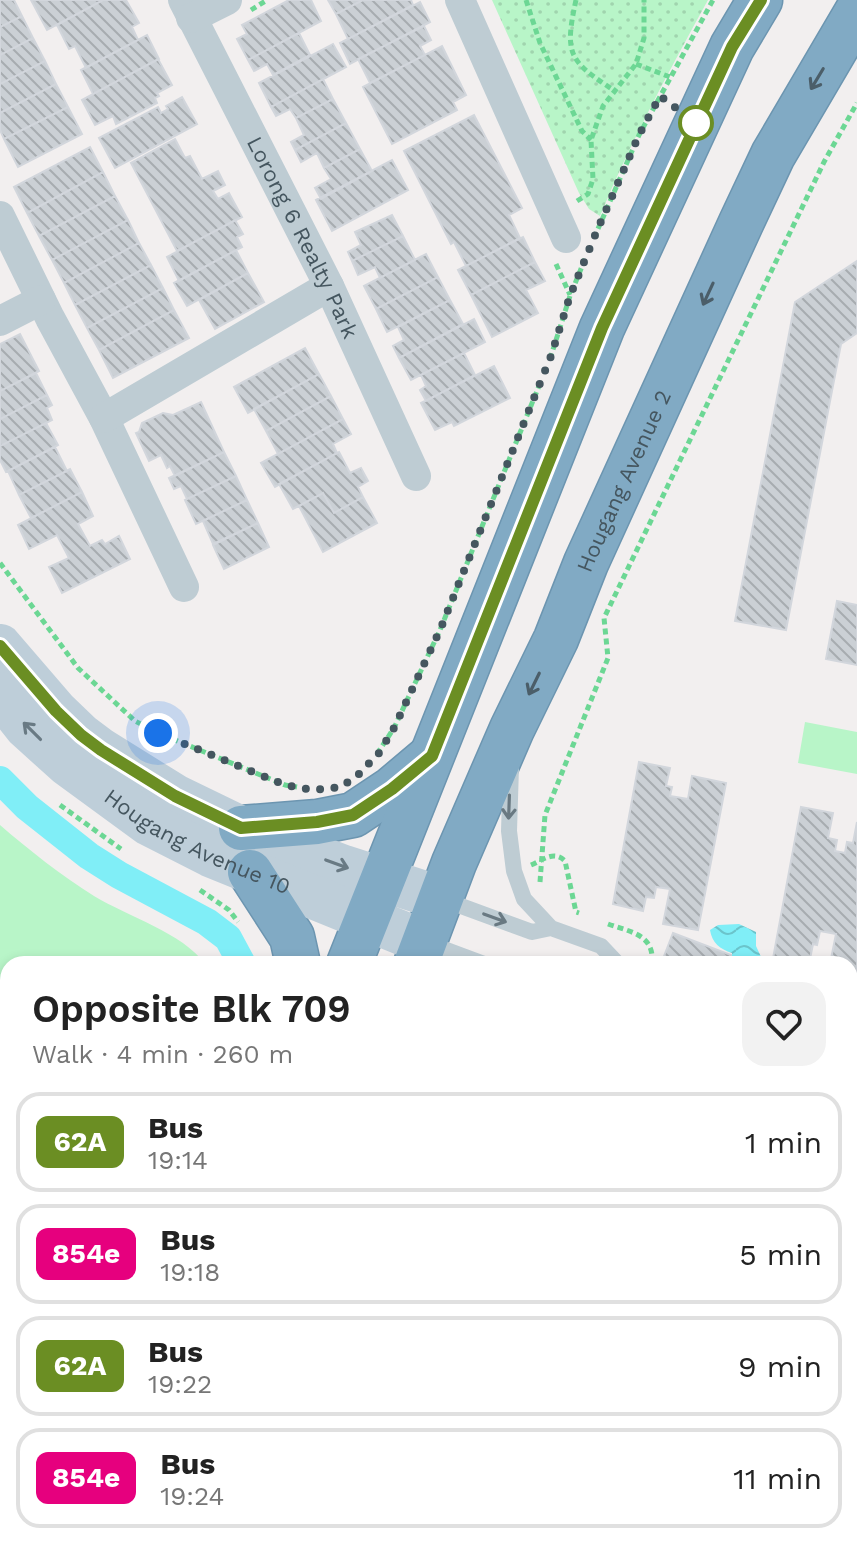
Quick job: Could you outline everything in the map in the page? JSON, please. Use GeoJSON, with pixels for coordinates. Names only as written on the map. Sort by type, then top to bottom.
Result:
{"type":"FeatureCollection","features":[{"type":"Feature","properties":{"kind":"highway"},"geometry":{"type":"LineString","coordinates":[[352,956],[602,328],[732,47],[760,0]]}},
{"type":"Feature","properties":{"kind":"highway","name":"Hougang Avenue 2"},"geometry":{"type":"LineString","coordinates":[[420,953],[454,863],[512,729],[556,639],[586,563],[773,155],[857,12]]}},
{"type":"Feature","properties":{"kind":"highway"},"geometry":{"type":"LineString","coordinates":[[241,828],[317,822],[353,815],[392,789],[432,756]]}},
{"type":"Feature","properties":{"kind":"highway"},"geometry":{"type":"LineString","coordinates":[[250,872],[292,937],[296,956]]}},
{"type":"Feature","properties":{"kind":"main road","name":"Hougang Avenue 10"},"geometry":{"type":"LineString","coordinates":[[0,646],[81,735],[175,796],[241,828],[440,898]]}},
{"type":"Feature","properties":{"kind":"main road","name":"Hougang Avenue 10"},"geometry":{"type":"LineString","coordinates":[[0,694],[26,727],[67,764],[149,824],[210,855],[366,919],[420,953]]}},
{"type":"Feature","properties":{"kind":"street"},"geometry":{"type":"LineString","coordinates":[[187,9],[227,0]]}},
{"type":"Feature","properties":{"kind":"street"},"geometry":{"type":"LineString","coordinates":[[460,0],[581,247]]}},
{"type":"Feature","properties":{"kind":"street","name":"Lorong 6 Realty Park"},"geometry":{"type":"LineString","coordinates":[[187,9],[329,286],[416,476]]}},
{"type":"Feature","properties":{"kind":"street"},"geometry":{"type":"LineString","coordinates":[[0,216],[104,418],[184,587]]}},
{"type":"Feature","properties":{"kind":"street"},"geometry":{"type":"LineString","coordinates":[[104,418],[329,286]]}},
{"type":"Feature","properties":{"kind":"street"},"geometry":{"type":"LineString","coordinates":[[0,321],[41,300]]}},
{"type":"Feature","properties":{"kind":"lane"},"geometry":{"type":"LineString","coordinates":[[512,729],[509,831],[514,871],[524,899],[551,928],[601,946],[610,956]]}},
{"type":"Feature","properties":{"kind":"lane"},"geometry":{"type":"LineString","coordinates":[[440,898],[532,932],[551,928]]}},
{"type":"Feature","properties":{"kind":"path"},"geometry":{"type":"LineString","coordinates":[[526,0],[540,43],[582,131],[591,140]]}},
{"type":"Feature","properties":{"kind":"path"},"geometry":{"type":"LineString","coordinates":[[576,0],[570,49],[585,72],[615,91]]}},
{"type":"Feature","properties":{"kind":"path"},"geometry":{"type":"LineString","coordinates":[[576,202],[588,194],[593,179],[591,140],[603,106],[636,64],[644,38],[644,0]]}},
{"type":"Feature","properties":{"kind":"path"},"geometry":{"type":"LineString","coordinates":[[545,370],[570,296],[581,247],[711,1]]}},
{"type":"Feature","properties":{"kind":"path"},"geometry":{"type":"LineString","coordinates":[[636,64],[670,77]]}},
{"type":"Feature","properties":{"kind":"path"},"geometry":{"type":"LineString","coordinates":[[539,889],[545,815],[608,658],[604,618],[824,162],[857,103]]}},
{"type":"Feature","properties":{"kind":"path"},"geometry":{"type":"LineString","coordinates":[[368,764],[379,753],[394,728],[440,630],[539,385]]}},
{"type":"Feature","properties":{"kind":"path"},"geometry":{"type":"LineString","coordinates":[[0,563],[78,668],[135,721],[285,785],[299,787]]}},
{"type":"Feature","properties":{"kind":"path"},"geometry":{"type":"LineString","coordinates":[[543,860],[555,855],[565,861],[576,912],[586,916]]}},
{"type":"Feature","properties":{"kind":"path"},"geometry":{"type":"LineString","coordinates":[[596,920],[648,941],[652,956]]}},
{"type":"Feature","properties":{"kind":"green space"},"geometry":{"type":"Polygon","coordinates":[[[492,0],[708,0],[638,133],[600,216],[589,209],[579,193],[492,0]]]}},
{"type":"Feature","properties":{"kind":"green space"},"geometry":{"type":"Polygon","coordinates":[[[805,722],[857,732],[857,774],[798,763],[805,722]]]}},
{"type":"Feature","properties":{"kind":"green space"},"geometry":{"type":"Polygon","coordinates":[[[0,825],[82,888],[169,934],[198,956],[0,956],[0,825]]]}},
{"type":"Feature","properties":{"kind":"water"},"geometry":{"type":"Polygon","coordinates":[[[739,924],[756,932],[756,946],[761,956],[732,956],[713,939],[710,930],[718,925],[739,924]]]}},
{"type":"Feature","properties":{"kind":"building"},"geometry":{"type":"Polygon","coordinates":[[[0,0],[14,0],[22,16],[0,27],[0,0]]]}},
{"type":"Feature","properties":{"kind":"building"},"geometry":{"type":"Polygon","coordinates":[[[31,0],[103,0],[47,30],[31,0]]]}},
{"type":"Feature","properties":{"kind":"building"},"geometry":{"type":"Polygon","coordinates":[[[103,0],[126,0],[139,23],[132,27],[138,40],[86,68],[75,46],[69,49],[57,25],[103,0]]]}},
{"type":"Feature","properties":{"kind":"building"},"geometry":{"type":"Polygon","coordinates":[[[289,0],[311,0],[321,21],[248,60],[237,39],[247,34],[242,25],[289,0]]]}},
{"type":"Feature","properties":{"kind":"building"},"geometry":{"type":"Polygon","coordinates":[[[328,0],[363,0],[336,14],[328,0]]]}},
{"type":"Feature","properties":{"kind":"building"},"geometry":{"type":"Polygon","coordinates":[[[363,0],[411,0],[413,5],[348,39],[336,14],[363,0]]]}},
{"type":"Feature","properties":{"kind":"building"},"geometry":{"type":"Polygon","coordinates":[[[420,2],[430,22],[350,64],[340,43],[420,2]]]}},
{"type":"Feature","properties":{"kind":"building"},"geometry":{"type":"Polygon","coordinates":[[[22,16],[33,38],[0,55],[0,27],[22,16]]]}},
{"type":"Feature","properties":{"kind":"building"},"geometry":{"type":"Polygon","coordinates":[[[424,26],[431,40],[420,46],[425,55],[370,83],[358,59],[424,26]]]}},
{"type":"Feature","properties":{"kind":"building"},"geometry":{"type":"Polygon","coordinates":[[[299,33],[310,55],[273,75],[267,64],[254,71],[248,60],[299,33]]]}},
{"type":"Feature","properties":{"kind":"building"},"geometry":{"type":"Polygon","coordinates":[[[147,35],[159,59],[93,94],[81,70],[147,35]]]}},
{"type":"Feature","properties":{"kind":"building"},"geometry":{"type":"Polygon","coordinates":[[[33,38],[45,61],[0,84],[0,55],[33,38]]]}},
{"type":"Feature","properties":{"kind":"building"},"geometry":{"type":"Polygon","coordinates":[[[333,44],[346,67],[271,107],[259,83],[333,44]]]}},
{"type":"Feature","properties":{"kind":"building"},"geometry":{"type":"Polygon","coordinates":[[[442,46],[466,95],[453,102],[457,110],[392,144],[363,87],[442,46]]]}},
{"type":"Feature","properties":{"kind":"building"},"geometry":{"type":"Polygon","coordinates":[[[158,59],[172,85],[157,93],[157,103],[116,124],[113,116],[95,125],[82,100],[158,59]]]}},
{"type":"Feature","properties":{"kind":"building"},"geometry":{"type":"Polygon","coordinates":[[[45,61],[56,84],[0,113],[0,84],[45,61]]]}},
{"type":"Feature","properties":{"kind":"building"},"geometry":{"type":"Polygon","coordinates":[[[323,79],[333,99],[296,118],[290,109],[276,116],[271,107],[323,79]]]}},
{"type":"Feature","properties":{"kind":"building"},"geometry":{"type":"Polygon","coordinates":[[[56,84],[68,107],[4,139],[0,130],[0,113],[56,84]]]}},
{"type":"Feature","properties":{"kind":"building"},"geometry":{"type":"Polygon","coordinates":[[[182,97],[197,124],[115,168],[99,138],[158,107],[161,113],[168,109],[166,106],[182,97]]]}},
{"type":"Feature","properties":{"kind":"building"},"geometry":{"type":"Polygon","coordinates":[[[333,99],[346,123],[295,150],[291,142],[304,135],[296,118],[333,99]]]}},
{"type":"Feature","properties":{"kind":"building"},"geometry":{"type":"Polygon","coordinates":[[[68,107],[82,134],[18,167],[4,139],[68,107]]]}},
{"type":"Feature","properties":{"kind":"building"},"geometry":{"type":"Polygon","coordinates":[[[474,115],[522,208],[509,215],[520,238],[466,266],[454,242],[451,244],[404,151],[474,115]]]}},
{"type":"Feature","properties":{"kind":"building"},"geometry":{"type":"Polygon","coordinates":[[[346,123],[360,149],[324,168],[317,153],[301,162],[295,150],[346,123]]]}},
{"type":"Feature","properties":{"kind":"building"},"geometry":{"type":"Polygon","coordinates":[[[175,139],[185,158],[190,156],[202,179],[218,171],[225,185],[213,191],[218,199],[229,193],[242,217],[177,251],[131,163],[175,139]]]}},
{"type":"Feature","properties":{"kind":"building"},"geometry":{"type":"Polygon","coordinates":[[[90,147],[103,172],[27,213],[14,187],[90,147]]]}},
{"type":"Feature","properties":{"kind":"building"},"geometry":{"type":"Polygon","coordinates":[[[360,149],[372,171],[321,199],[315,188],[331,179],[324,168],[360,149]]]}},
{"type":"Feature","properties":{"kind":"building"},"geometry":{"type":"Polygon","coordinates":[[[392,160],[408,190],[332,231],[316,200],[392,160]]]}},
{"type":"Feature","properties":{"kind":"building"},"geometry":{"type":"Polygon","coordinates":[[[103,172],[115,196],[39,236],[27,213],[103,172]]]}},
{"type":"Feature","properties":{"kind":"building"},"geometry":{"type":"Polygon","coordinates":[[[115,196],[128,220],[52,260],[39,236],[115,196]]]}},
{"type":"Feature","properties":{"kind":"building"},"geometry":{"type":"Polygon","coordinates":[[[392,215],[403,236],[352,261],[348,252],[361,245],[355,232],[392,215]]]}},
{"type":"Feature","properties":{"kind":"building"},"geometry":{"type":"Polygon","coordinates":[[[128,220],[139,243],[64,283],[52,260],[128,220]]]}},
{"type":"Feature","properties":{"kind":"building"},"geometry":{"type":"Polygon","coordinates":[[[235,220],[243,234],[237,237],[242,247],[179,281],[167,257],[235,220]]]}},
{"type":"Feature","properties":{"kind":"building"},"geometry":{"type":"Polygon","coordinates":[[[403,236],[415,260],[380,278],[375,267],[358,275],[352,261],[403,236]]]}},
{"type":"Feature","properties":{"kind":"building"},"geometry":{"type":"Polygon","coordinates":[[[523,237],[535,262],[471,295],[458,270],[523,237]]]}},
{"type":"Feature","properties":{"kind":"building"},"geometry":{"type":"Polygon","coordinates":[[[139,243],[151,265],[75,305],[64,283],[139,243]]]}},
{"type":"Feature","properties":{"kind":"building"},"geometry":{"type":"Polygon","coordinates":[[[236,250],[248,273],[187,306],[174,283],[236,250]]]}},
{"type":"Feature","properties":{"kind":"building"},"geometry":{"type":"Polygon","coordinates":[[[426,254],[438,277],[376,309],[364,286],[426,254]]]}},
{"type":"Feature","properties":{"kind":"building"},"geometry":{"type":"Polygon","coordinates":[[[857,261],[857,333],[841,344],[786,630],[735,621],[795,302],[857,261]]]}},
{"type":"Feature","properties":{"kind":"building"},"geometry":{"type":"Polygon","coordinates":[[[535,262],[545,281],[526,290],[538,313],[492,337],[471,295],[535,262]]]}},
{"type":"Feature","properties":{"kind":"building"},"geometry":{"type":"Polygon","coordinates":[[[151,265],[163,288],[87,328],[75,305],[151,265]]]}},
{"type":"Feature","properties":{"kind":"building"},"geometry":{"type":"Polygon","coordinates":[[[248,273],[264,302],[215,329],[199,300],[248,273]]]}},
{"type":"Feature","properties":{"kind":"building"},"geometry":{"type":"Polygon","coordinates":[[[438,277],[450,300],[387,332],[376,309],[438,277]]]}},
{"type":"Feature","properties":{"kind":"building"},"geometry":{"type":"Polygon","coordinates":[[[163,288],[174,310],[99,350],[87,328],[163,288]]]}},
{"type":"Feature","properties":{"kind":"building"},"geometry":{"type":"Polygon","coordinates":[[[450,300],[463,324],[399,358],[393,346],[404,340],[398,327],[450,300]]]}},
{"type":"Feature","properties":{"kind":"building"},"geometry":{"type":"Polygon","coordinates":[[[174,310],[189,338],[113,378],[99,350],[174,310]]]}},
{"type":"Feature","properties":{"kind":"building"},"geometry":{"type":"Polygon","coordinates":[[[474,319],[485,342],[411,380],[399,358],[474,319]]]}},
{"type":"Feature","properties":{"kind":"building"},"geometry":{"type":"Polygon","coordinates":[[[20,334],[39,371],[0,391],[0,344],[20,334]]]}},
{"type":"Feature","properties":{"kind":"building"},"geometry":{"type":"Polygon","coordinates":[[[305,348],[319,374],[248,413],[234,387],[305,348]]]}},
{"type":"Feature","properties":{"kind":"building"},"geometry":{"type":"Polygon","coordinates":[[[464,353],[475,375],[426,401],[420,390],[426,386],[421,375],[464,353]]]}},
{"type":"Feature","properties":{"kind":"building"},"geometry":{"type":"Polygon","coordinates":[[[494,366],[510,398],[454,426],[452,422],[435,430],[421,403],[494,366]]]}},
{"type":"Feature","properties":{"kind":"building"},"geometry":{"type":"Polygon","coordinates":[[[36,373],[47,395],[0,419],[0,391],[36,373]]]}},
{"type":"Feature","properties":{"kind":"building"},"geometry":{"type":"Polygon","coordinates":[[[319,374],[331,396],[266,431],[254,409],[319,374]]]}},
{"type":"Feature","properties":{"kind":"building"},"geometry":{"type":"Polygon","coordinates":[[[47,395],[52,405],[47,408],[52,420],[0,446],[0,419],[47,395]]]}},
{"type":"Feature","properties":{"kind":"building"},"geometry":{"type":"Polygon","coordinates":[[[331,396],[343,419],[278,454],[266,431],[331,396]]]}},
{"type":"Feature","properties":{"kind":"building"},"geometry":{"type":"Polygon","coordinates":[[[201,402],[224,452],[175,476],[161,455],[149,461],[136,433],[142,423],[163,413],[173,415],[201,402]]]}},
{"type":"Feature","properties":{"kind":"building"},"geometry":{"type":"Polygon","coordinates":[[[343,419],[351,434],[333,444],[337,453],[275,487],[261,463],[343,419]]]}},
{"type":"Feature","properties":{"kind":"building"},"geometry":{"type":"Polygon","coordinates":[[[46,423],[58,445],[6,472],[0,460],[0,446],[46,423]]]}},
{"type":"Feature","properties":{"kind":"building"},"geometry":{"type":"Polygon","coordinates":[[[55,447],[67,471],[19,495],[8,471],[55,447]]]}},
{"type":"Feature","properties":{"kind":"building"},"geometry":{"type":"Polygon","coordinates":[[[224,452],[236,476],[187,499],[181,486],[174,489],[169,478],[224,452]]]}},
{"type":"Feature","properties":{"kind":"building"},"geometry":{"type":"Polygon","coordinates":[[[339,452],[350,473],[361,468],[368,481],[358,487],[363,497],[334,513],[323,493],[293,509],[279,484],[339,452]]]}},
{"type":"Feature","properties":{"kind":"building"},"geometry":{"type":"Polygon","coordinates":[[[70,469],[82,492],[31,518],[19,495],[70,469]]]}},
{"type":"Feature","properties":{"kind":"building"},"geometry":{"type":"Polygon","coordinates":[[[236,476],[247,500],[196,524],[185,500],[236,476]]]}},
{"type":"Feature","properties":{"kind":"building"},"geometry":{"type":"Polygon","coordinates":[[[82,492],[93,516],[78,524],[90,546],[102,540],[105,544],[119,536],[130,559],[62,593],[49,567],[69,558],[57,535],[29,549],[18,525],[82,492]]]}},
{"type":"Feature","properties":{"kind":"building"},"geometry":{"type":"Polygon","coordinates":[[[323,493],[334,513],[363,497],[377,523],[323,552],[299,506],[323,493]]]}},
{"type":"Feature","properties":{"kind":"building"},"geometry":{"type":"Polygon","coordinates":[[[247,500],[258,523],[213,544],[203,521],[247,500]]]}},
{"type":"Feature","properties":{"kind":"building"},"geometry":{"type":"Polygon","coordinates":[[[258,523],[269,547],[224,569],[213,545],[258,523]]]}},
{"type":"Feature","properties":{"kind":"building"},"geometry":{"type":"Polygon","coordinates":[[[837,601],[857,605],[857,665],[826,659],[837,601]]]}},
{"type":"Feature","properties":{"kind":"building"},"geometry":{"type":"Polygon","coordinates":[[[639,762],[670,768],[666,786],[672,787],[670,796],[688,799],[692,776],[726,783],[698,930],[663,924],[670,889],[656,887],[654,898],[646,897],[643,911],[613,904],[639,762]]]}},
{"type":"Feature","properties":{"kind":"building"},"geometry":{"type":"Polygon","coordinates":[[[801,807],[833,813],[828,838],[837,840],[835,851],[845,853],[847,842],[853,843],[857,822],[857,956],[832,956],[836,934],[820,931],[811,956],[773,956],[801,807]]]}},
{"type":"Feature","properties":{"kind":"building"},"geometry":{"type":"Polygon","coordinates":[[[673,933],[731,955],[731,956],[664,956],[673,933]]]}},
{"type":"Feature","properties":{"kind":"waterway"},"geometry":{"type":"LineString","coordinates":[[0,780],[27,807],[89,856],[207,922],[228,938],[238,956]]}},
{"type":"Feature","properties":{"kind":"bus line","name":"62A"},"geometry":{"type":"LineString","coordinates":[[0,646],[81,735],[175,796],[241,828],[317,822],[353,815],[392,789],[432,756],[602,328],[732,47],[761,0]]}},
{"type":"Feature","properties":{"kind":"route"},"geometry":{"type":"LineString","coordinates":[[158,733],[285,785],[313,790],[341,787],[379,753],[440,630],[551,356],[570,296],[639,135],[660,96],[696,123]]}}]}
